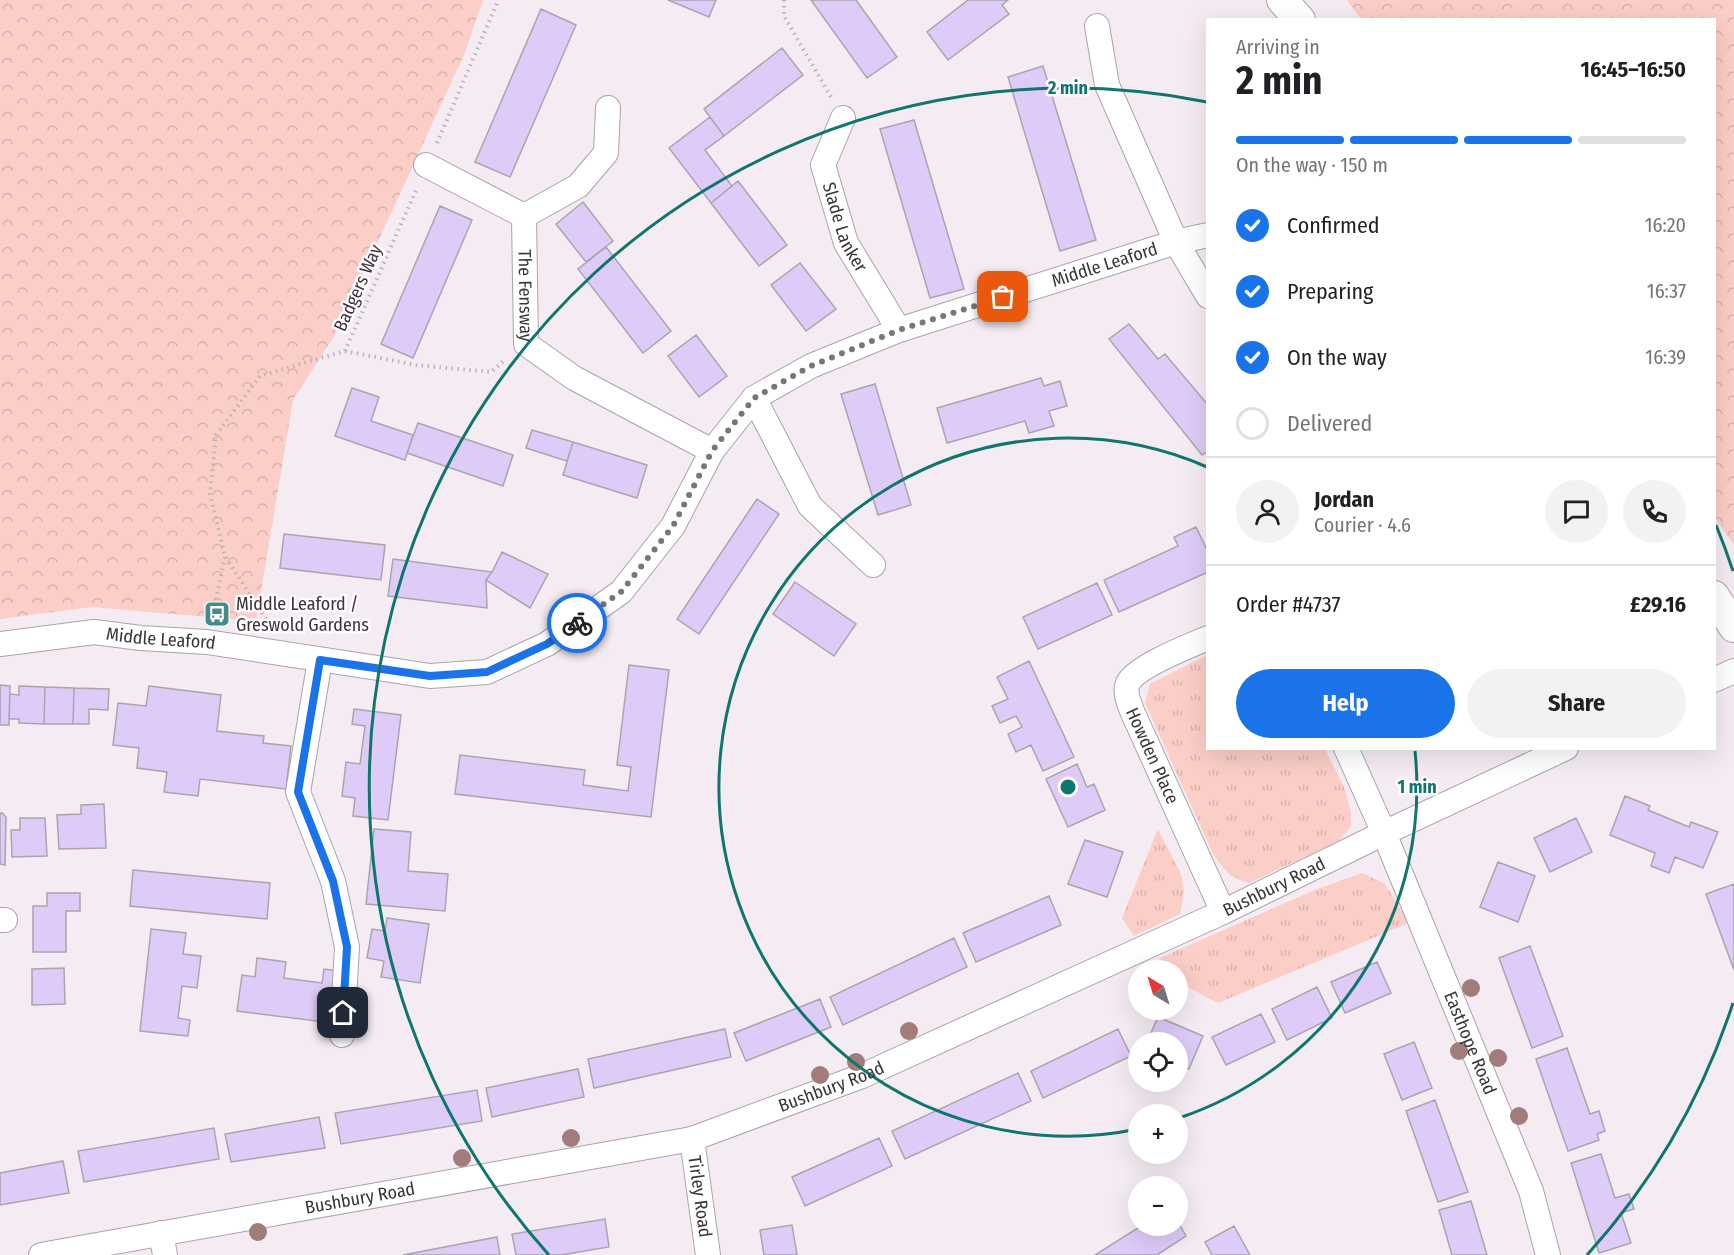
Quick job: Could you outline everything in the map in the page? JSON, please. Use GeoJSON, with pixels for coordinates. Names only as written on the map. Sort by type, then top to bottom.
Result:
{"type":"FeatureCollection","features":[{"type":"Feature","properties":{"kind":"street"},"geometry":{"type":"LineString","coordinates":[[1282,0],[1298,18]]}},
{"type":"Feature","properties":{"kind":"street"},"geometry":{"type":"LineString","coordinates":[[1097,26],[1107,86],[1176,242],[1206,293]]}},
{"type":"Feature","properties":{"kind":"street"},"geometry":{"type":"LineString","coordinates":[[426,165],[524,216],[578,186],[606,153],[608,108]]}},
{"type":"Feature","properties":{"kind":"street","name":"Slade Lanker"},"geometry":{"type":"LineString","coordinates":[[843,118],[823,165],[846,243],[899,330]]}},
{"type":"Feature","properties":{"kind":"street","name":"The Fensway"},"geometry":{"type":"LineString","coordinates":[[524,216],[526,344],[574,378],[712,451]]}},
{"type":"Feature","properties":{"kind":"street","name":"Middle Leaford"},"geometry":{"type":"LineString","coordinates":[[0,644],[94,632],[141,638],[207,642],[430,676],[487,672],[547,644],[621,592],[673,526],[712,451],[754,398],[811,366],[899,330],[1176,242],[1206,235]]}},
{"type":"Feature","properties":{"kind":"street"},"geometry":{"type":"LineString","coordinates":[[754,398],[810,506],[873,565]]}},
{"type":"Feature","properties":{"kind":"street"},"geometry":{"type":"LineString","coordinates":[[1716,599],[1734,627]]}},
{"type":"Feature","properties":{"kind":"street","name":"Howden Place"},"geometry":{"type":"LineString","coordinates":[[1206,639],[1142,669],[1128,683],[1127,693],[1132,711],[1223,912]]}},
{"type":"Feature","properties":{"kind":"street"},"geometry":{"type":"LineString","coordinates":[[320,660],[298,792],[333,881],[347,947],[342,1035]]}},
{"type":"Feature","properties":{"kind":"street"},"geometry":{"type":"LineString","coordinates":[[1716,679],[1734,671]]}},
{"type":"Feature","properties":{"kind":"street"},"geometry":{"type":"LineString","coordinates":[[1347,750],[1384,833]]}},
{"type":"Feature","properties":{"kind":"street","name":"Bushbury Road"},"geometry":{"type":"LineString","coordinates":[[41,1255],[163,1244],[692,1139],[862,1076],[1223,912],[1384,833],[1562,750]]}},
{"type":"Feature","properties":{"kind":"street","name":"Easthope Road"},"geometry":{"type":"LineString","coordinates":[[1384,833],[1531,1191],[1548,1255]]}},
{"type":"Feature","properties":{"kind":"street","name":"Tirley Road"},"geometry":{"type":"LineString","coordinates":[[692,1139],[708,1255]]}},
{"type":"Feature","properties":{"kind":"path","name":"Badgers Way"},"geometry":{"type":"LineString","coordinates":[[288,653],[225,556],[210,494],[216,435],[260,376],[345,351],[497,0]]}},
{"type":"Feature","properties":{"kind":"path"},"geometry":{"type":"LineString","coordinates":[[784,0],[784,16],[843,118]]}},
{"type":"Feature","properties":{"kind":"path"},"geometry":{"type":"LineString","coordinates":[[345,351],[416,365],[490,372],[526,344]]}},
{"type":"Feature","properties":{"kind":"path"},"geometry":{"type":"LineString","coordinates":[[207,642],[225,556]]}},
{"type":"Feature","properties":{"kind":"green space"},"geometry":{"type":"Polygon","coordinates":[[[0,0],[483,0],[464,55],[335,335],[293,400],[256,621],[92,607],[0,619],[0,0]]]}},
{"type":"Feature","properties":{"kind":"green space"},"geometry":{"type":"Polygon","coordinates":[[[1347,0],[1734,0],[1734,545],[1716,520],[1716,18],[1360,18],[1347,0]]]}},
{"type":"Feature","properties":{"kind":"green space"},"geometry":{"type":"Polygon","coordinates":[[[1206,656],[1206,750],[1326,750],[1344,787],[1351,812],[1351,826],[1339,841],[1249,883],[1232,876],[1213,854],[1145,703],[1150,684],[1206,656]]]}},
{"type":"Feature","properties":{"kind":"green space"},"geometry":{"type":"Polygon","coordinates":[[[1158,829],[1181,874],[1184,892],[1180,914],[1134,936],[1122,918],[1158,829]]]}},
{"type":"Feature","properties":{"kind":"green space"},"geometry":{"type":"Polygon","coordinates":[[[1362,873],[1385,884],[1409,923],[1218,1003],[1188,987],[1188,960],[1161,960],[1160,958],[1317,889],[1362,873]]]}},
{"type":"Feature","properties":{"kind":"building"},"geometry":{"type":"Polygon","coordinates":[[[668,0],[716,0],[709,17],[668,0]]]}},
{"type":"Feature","properties":{"kind":"building"},"geometry":{"type":"Polygon","coordinates":[[[811,0],[856,0],[897,57],[867,78],[811,0]]]}},
{"type":"Feature","properties":{"kind":"building"},"geometry":{"type":"Polygon","coordinates":[[[968,0],[1008,0],[1002,5],[1009,14],[948,60],[927,32],[968,0]]]}},
{"type":"Feature","properties":{"kind":"building"},"geometry":{"type":"Polygon","coordinates":[[[541,9],[576,25],[510,177],[475,162],[541,9]]]}},
{"type":"Feature","properties":{"kind":"building"},"geometry":{"type":"Polygon","coordinates":[[[782,48],[803,75],[724,136],[704,109],[782,48]]]}},
{"type":"Feature","properties":{"kind":"building"},"geometry":{"type":"Polygon","coordinates":[[[1043,66],[1096,240],[1060,251],[1008,77],[1043,66]]]}},
{"type":"Feature","properties":{"kind":"building"},"geometry":{"type":"Polygon","coordinates":[[[710,117],[724,136],[705,150],[732,186],[711,203],[669,148],[710,117]]]}},
{"type":"Feature","properties":{"kind":"building"},"geometry":{"type":"Polygon","coordinates":[[[914,120],[964,289],[930,298],[880,129],[914,120]]]}},
{"type":"Feature","properties":{"kind":"building"},"geometry":{"type":"Polygon","coordinates":[[[738,181],[787,245],[759,266],[711,203],[738,181]]]}},
{"type":"Feature","properties":{"kind":"building"},"geometry":{"type":"Polygon","coordinates":[[[583,202],[613,241],[586,262],[556,224],[583,202]]]}},
{"type":"Feature","properties":{"kind":"building"},"geometry":{"type":"Polygon","coordinates":[[[440,206],[472,220],[413,358],[381,344],[440,206]]]}},
{"type":"Feature","properties":{"kind":"building"},"geometry":{"type":"Polygon","coordinates":[[[606,247],[671,331],[643,353],[578,269],[606,247]]]}},
{"type":"Feature","properties":{"kind":"building"},"geometry":{"type":"Polygon","coordinates":[[[800,263],[836,309],[806,331],[771,285],[800,263]]]}},
{"type":"Feature","properties":{"kind":"building"},"geometry":{"type":"Polygon","coordinates":[[[1129,324],[1158,359],[1165,354],[1206,403],[1206,452],[1202,455],[1109,339],[1129,324]]]}},
{"type":"Feature","properties":{"kind":"building"},"geometry":{"type":"Polygon","coordinates":[[[696,335],[727,376],[699,397],[668,356],[696,335]]]}},
{"type":"Feature","properties":{"kind":"building"},"geometry":{"type":"Polygon","coordinates":[[[1041,378],[1044,386],[1060,381],[1067,406],[1049,411],[1054,426],[1029,433],[1025,421],[947,443],[937,408],[1041,378]]]}},
{"type":"Feature","properties":{"kind":"building"},"geometry":{"type":"Polygon","coordinates":[[[875,384],[911,505],[878,515],[841,394],[875,384]]]}},
{"type":"Feature","properties":{"kind":"building"},"geometry":{"type":"Polygon","coordinates":[[[352,388],[379,397],[371,421],[413,435],[405,460],[335,436],[352,388]]]}},
{"type":"Feature","properties":{"kind":"building"},"geometry":{"type":"Polygon","coordinates":[[[418,423],[513,455],[503,486],[407,453],[418,423]]]}},
{"type":"Feature","properties":{"kind":"building"},"geometry":{"type":"Polygon","coordinates":[[[532,430],[573,442],[567,461],[526,448],[532,430]]]}},
{"type":"Feature","properties":{"kind":"building"},"geometry":{"type":"Polygon","coordinates":[[[573,442],[647,465],[637,498],[563,475],[573,442]]]}},
{"type":"Feature","properties":{"kind":"building"},"geometry":{"type":"Polygon","coordinates":[[[757,499],[779,514],[699,634],[677,619],[757,499]]]}},
{"type":"Feature","properties":{"kind":"building"},"geometry":{"type":"Polygon","coordinates":[[[1196,527],[1206,548],[1206,573],[1119,612],[1104,580],[1178,546],[1174,537],[1196,527]]]}},
{"type":"Feature","properties":{"kind":"building"},"geometry":{"type":"Polygon","coordinates":[[[284,534],[385,545],[381,580],[280,568],[284,534]]]}},
{"type":"Feature","properties":{"kind":"building"},"geometry":{"type":"Polygon","coordinates":[[[502,552],[548,574],[530,608],[486,580],[502,552]]]}},
{"type":"Feature","properties":{"kind":"building"},"geometry":{"type":"Polygon","coordinates":[[[393,559],[492,572],[486,580],[487,608],[388,596],[393,559]]]}},
{"type":"Feature","properties":{"kind":"building"},"geometry":{"type":"Polygon","coordinates":[[[795,582],[856,624],[834,656],[773,614],[795,582]]]}},
{"type":"Feature","properties":{"kind":"building"},"geometry":{"type":"Polygon","coordinates":[[[1097,583],[1112,615],[1038,649],[1023,617],[1097,583]]]}},
{"type":"Feature","properties":{"kind":"building"},"geometry":{"type":"Polygon","coordinates":[[[1029,661],[1074,757],[1043,771],[1031,745],[1016,752],[1008,734],[1022,727],[1016,716],[1000,723],[992,706],[1008,699],[997,677],[1029,661]]]}},
{"type":"Feature","properties":{"kind":"building"},"geometry":{"type":"Polygon","coordinates":[[[629,665],[669,670],[651,817],[455,794],[460,755],[585,770],[583,785],[628,791],[631,767],[617,765],[629,665]]]}},
{"type":"Feature","properties":{"kind":"building"},"geometry":{"type":"Polygon","coordinates":[[[0,685],[10,686],[9,725],[0,725],[0,685]]]}},
{"type":"Feature","properties":{"kind":"building"},"geometry":{"type":"Polygon","coordinates":[[[19,686],[45,687],[44,724],[19,723],[19,719],[9,719],[10,694],[19,695],[19,686]]]}},
{"type":"Feature","properties":{"kind":"building"},"geometry":{"type":"Polygon","coordinates":[[[149,686],[221,695],[217,731],[264,736],[263,743],[291,746],[286,789],[200,779],[198,796],[164,792],[167,772],[137,768],[139,748],[113,745],[118,703],[146,706],[149,686]]]}},
{"type":"Feature","properties":{"kind":"building"},"geometry":{"type":"Polygon","coordinates":[[[45,687],[74,688],[73,724],[44,724],[45,687]]]}},
{"type":"Feature","properties":{"kind":"building"},"geometry":{"type":"Polygon","coordinates":[[[74,688],[109,689],[108,710],[89,709],[89,724],[73,724],[74,688]]]}},
{"type":"Feature","properties":{"kind":"building"},"geometry":{"type":"Polygon","coordinates":[[[354,709],[401,715],[388,820],[353,816],[355,798],[342,796],[346,762],[360,764],[365,726],[352,724],[354,709]]]}},
{"type":"Feature","properties":{"kind":"building"},"geometry":{"type":"Polygon","coordinates":[[[1077,764],[1087,787],[1094,784],[1105,810],[1068,827],[1046,779],[1077,764]]]}},
{"type":"Feature","properties":{"kind":"building"},"geometry":{"type":"Polygon","coordinates":[[[1625,796],[1650,806],[1648,810],[1689,827],[1691,822],[1718,832],[1703,868],[1675,857],[1669,873],[1651,866],[1655,853],[1610,835],[1625,796]]]}},
{"type":"Feature","properties":{"kind":"building"},"geometry":{"type":"Polygon","coordinates":[[[104,804],[106,848],[59,849],[57,815],[81,814],[81,805],[104,804]]]}},
{"type":"Feature","properties":{"kind":"building"},"geometry":{"type":"Polygon","coordinates":[[[0,813],[6,817],[5,865],[0,864],[0,813]]]}},
{"type":"Feature","properties":{"kind":"building"},"geometry":{"type":"Polygon","coordinates":[[[20,818],[45,818],[47,856],[12,857],[11,830],[20,830],[20,818]]]}},
{"type":"Feature","properties":{"kind":"building"},"geometry":{"type":"Polygon","coordinates":[[[1576,818],[1592,852],[1550,872],[1534,838],[1576,818]]]}},
{"type":"Feature","properties":{"kind":"building"},"geometry":{"type":"Polygon","coordinates":[[[374,829],[411,832],[408,871],[448,874],[445,911],[366,904],[374,829]]]}},
{"type":"Feature","properties":{"kind":"building"},"geometry":{"type":"Polygon","coordinates":[[[1085,840],[1123,852],[1107,897],[1068,884],[1085,840]]]}},
{"type":"Feature","properties":{"kind":"building"},"geometry":{"type":"Polygon","coordinates":[[[1498,862],[1535,876],[1518,922],[1480,907],[1498,862]]]}},
{"type":"Feature","properties":{"kind":"building"},"geometry":{"type":"Polygon","coordinates":[[[133,870],[270,883],[267,919],[130,906],[133,870]]]}},
{"type":"Feature","properties":{"kind":"building"},"geometry":{"type":"Polygon","coordinates":[[[1734,884],[1734,970],[1706,894],[1734,884]]]}},
{"type":"Feature","properties":{"kind":"building"},"geometry":{"type":"Polygon","coordinates":[[[47,893],[80,893],[80,911],[66,911],[66,952],[33,952],[33,906],[47,906],[47,893]]]}},
{"type":"Feature","properties":{"kind":"building"},"geometry":{"type":"Polygon","coordinates":[[[1049,896],[1061,925],[976,962],[963,933],[1049,896]]]}},
{"type":"Feature","properties":{"kind":"building"},"geometry":{"type":"Polygon","coordinates":[[[387,918],[429,924],[420,983],[381,977],[384,961],[367,958],[372,929],[385,931],[387,918]]]}},
{"type":"Feature","properties":{"kind":"building"},"geometry":{"type":"Polygon","coordinates":[[[151,929],[186,933],[183,954],[201,956],[197,988],[182,986],[178,1018],[190,1020],[188,1036],[140,1031],[151,929]]]}},
{"type":"Feature","properties":{"kind":"building"},"geometry":{"type":"Polygon","coordinates":[[[954,938],[967,967],[843,1025],[830,997],[954,938]]]}},
{"type":"Feature","properties":{"kind":"building"},"geometry":{"type":"Polygon","coordinates":[[[1530,946],[1563,1036],[1532,1048],[1499,958],[1530,946]]]}},
{"type":"Feature","properties":{"kind":"building"},"geometry":{"type":"Polygon","coordinates":[[[257,958],[286,962],[284,978],[322,983],[324,969],[339,971],[332,1023],[237,1011],[242,975],[255,977],[257,958]]]}},
{"type":"Feature","properties":{"kind":"building"},"geometry":{"type":"Polygon","coordinates":[[[1377,962],[1391,993],[1345,1013],[1331,982],[1377,962]]]}},
{"type":"Feature","properties":{"kind":"building"},"geometry":{"type":"Polygon","coordinates":[[[64,968],[65,1004],[32,1005],[32,969],[64,968]]]}},
{"type":"Feature","properties":{"kind":"building"},"geometry":{"type":"Polygon","coordinates":[[[1317,987],[1332,1018],[1287,1040],[1272,1009],[1317,987]]]}},
{"type":"Feature","properties":{"kind":"building"},"geometry":{"type":"Polygon","coordinates":[[[820,999],[831,1027],[746,1061],[734,1033],[820,999]]]}},
{"type":"Feature","properties":{"kind":"building"},"geometry":{"type":"Polygon","coordinates":[[[1261,1014],[1275,1042],[1226,1065],[1212,1037],[1261,1014]]]}},
{"type":"Feature","properties":{"kind":"building"},"geometry":{"type":"Polygon","coordinates":[[[1157,1020],[1165,1020],[1203,1036],[1189,1069],[1188,1032],[1151,1032],[1157,1020]]]}},
{"type":"Feature","properties":{"kind":"building"},"geometry":{"type":"Polygon","coordinates":[[[725,1029],[731,1057],[594,1088],[588,1059],[725,1029]]]}},
{"type":"Feature","properties":{"kind":"building"},"geometry":{"type":"Polygon","coordinates":[[[1118,1029],[1128,1050],[1128,1057],[1043,1098],[1031,1071],[1118,1029]]]}},
{"type":"Feature","properties":{"kind":"building"},"geometry":{"type":"Polygon","coordinates":[[[1414,1042],[1432,1088],[1402,1100],[1384,1054],[1414,1042]]]}},
{"type":"Feature","properties":{"kind":"building"},"geometry":{"type":"Polygon","coordinates":[[[1567,1048],[1590,1114],[1599,1111],[1605,1131],[1597,1134],[1599,1140],[1568,1151],[1536,1059],[1567,1048]]]}},
{"type":"Feature","properties":{"kind":"building"},"geometry":{"type":"Polygon","coordinates":[[[578,1069],[584,1097],[492,1117],[486,1088],[578,1069]]]}},
{"type":"Feature","properties":{"kind":"building"},"geometry":{"type":"Polygon","coordinates":[[[1018,1073],[1031,1101],[905,1159],[892,1131],[1018,1073]]]}},
{"type":"Feature","properties":{"kind":"building"},"geometry":{"type":"Polygon","coordinates":[[[477,1090],[482,1121],[341,1144],[335,1113],[477,1090]]]}},
{"type":"Feature","properties":{"kind":"building"},"geometry":{"type":"Polygon","coordinates":[[[1435,1100],[1468,1192],[1438,1202],[1406,1111],[1435,1100]]]}},
{"type":"Feature","properties":{"kind":"building"},"geometry":{"type":"Polygon","coordinates":[[[319,1117],[325,1148],[231,1162],[225,1134],[319,1117]]]}},
{"type":"Feature","properties":{"kind":"building"},"geometry":{"type":"Polygon","coordinates":[[[214,1128],[219,1159],[84,1182],[78,1151],[214,1128]]]}},
{"type":"Feature","properties":{"kind":"building"},"geometry":{"type":"Polygon","coordinates":[[[879,1138],[892,1166],[805,1206],[792,1177],[879,1138]]]}},
{"type":"Feature","properties":{"kind":"building"},"geometry":{"type":"Polygon","coordinates":[[[1601,1154],[1615,1198],[1629,1194],[1634,1209],[1621,1213],[1631,1243],[1599,1253],[1571,1163],[1601,1154]]]}},
{"type":"Feature","properties":{"kind":"building"},"geometry":{"type":"Polygon","coordinates":[[[63,1161],[69,1193],[0,1205],[0,1173],[63,1161]]]}},
{"type":"Feature","properties":{"kind":"building"},"geometry":{"type":"Polygon","coordinates":[[[1471,1201],[1487,1255],[1452,1255],[1439,1210],[1471,1201]]]}},
{"type":"Feature","properties":{"kind":"building"},"geometry":{"type":"Polygon","coordinates":[[[605,1219],[609,1247],[561,1255],[516,1255],[512,1234],[605,1219]]]}},
{"type":"Feature","properties":{"kind":"building"},"geometry":{"type":"Polygon","coordinates":[[[792,1225],[797,1255],[764,1255],[760,1230],[792,1225]]]}},
{"type":"Feature","properties":{"kind":"building"},"geometry":{"type":"Polygon","coordinates":[[[1234,1226],[1250,1255],[1212,1255],[1205,1242],[1234,1226]]]}},
{"type":"Feature","properties":{"kind":"building"},"geometry":{"type":"Polygon","coordinates":[[[1128,1234],[1128,1236],[1186,1236],[1157,1255],[1095,1255],[1128,1234]]]}},
{"type":"Feature","properties":{"kind":"building"},"geometry":{"type":"Polygon","coordinates":[[[497,1237],[500,1255],[403,1255],[497,1237]]]}},
{"type":"Feature","properties":{"kind":"way so far"},"geometry":{"type":"LineString","coordinates":[[577,623],[621,592],[673,526],[712,451],[754,398],[811,366],[899,330],[1003,297]]}},
{"type":"Feature","properties":{"kind":"place","name":"Middle Leaford / Greswold Gardens"},"geometry":{"type":"Point","coordinates":[217,614]}},
{"type":"Feature","properties":{"kind":"route"},"geometry":{"type":"LineString","coordinates":[[343,1013],[347,947],[333,881],[298,792],[320,660],[430,676],[487,672],[547,644],[577,623]]}}]}
